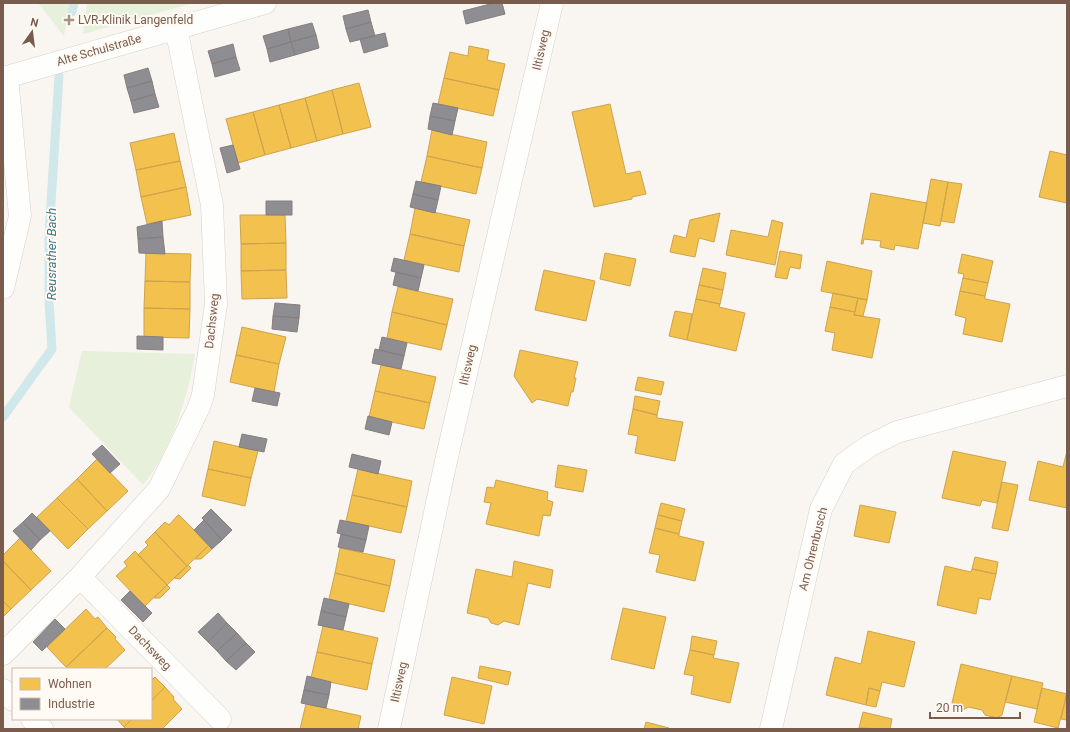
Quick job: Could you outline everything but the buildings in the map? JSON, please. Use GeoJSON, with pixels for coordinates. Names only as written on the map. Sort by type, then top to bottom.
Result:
{"type":"FeatureCollection","features":[{"type":"Feature","properties":{"kind":"street","name":"Alte Schulstraße"},"geometry":{"type":"LineString","coordinates":[[5,77],[265,3]]}},
{"type":"Feature","properties":{"kind":"street","name":"Iltisweg"},"geometry":{"type":"LineString","coordinates":[[389,729],[446,461],[552,3]]}},
{"type":"Feature","properties":{"kind":"street","name":"Dachsweg"},"geometry":{"type":"LineString","coordinates":[[3,654],[80,577],[159,489],[199,407],[203,395],[216,304],[212,206],[176,28]]}},
{"type":"Feature","properties":{"kind":"street"},"geometry":{"type":"LineString","coordinates":[[3,288],[20,216],[5,77]]}},
{"type":"Feature","properties":{"kind":"street","name":"Am Ohrenbusch"},"geometry":{"type":"LineString","coordinates":[[771,729],[821,508],[844,464],[868,446],[897,432],[1067,386]]}},
{"type":"Feature","properties":{"kind":"street","name":"Dachsweg"},"geometry":{"type":"LineString","coordinates":[[80,577],[220,719]]}},
{"type":"Feature","properties":{"kind":"street"},"geometry":{"type":"LineString","coordinates":[[3,690],[12,699]]}},
{"type":"Feature","properties":{"kind":"street"},"geometry":{"type":"LineString","coordinates":[[33,720],[42,729]]}},
{"type":"Feature","properties":{"kind":"green space"},"geometry":{"type":"Polygon","coordinates":[[[38,3],[69,3],[64,36],[38,3]]]}},
{"type":"Feature","properties":{"kind":"green space"},"geometry":{"type":"Polygon","coordinates":[[[87,3],[193,3],[83,34],[87,3]]]}},
{"type":"Feature","properties":{"kind":"green space"},"geometry":{"type":"Polygon","coordinates":[[[82,351],[195,354],[190,380],[178,419],[160,460],[143,485],[69,407],[82,351]]]}},
{"type":"Feature","properties":{"kind":"waterway","name":"Reusrather Bach"},"geometry":{"type":"LineString","coordinates":[[72,12],[74,3]]}},
{"type":"Feature","properties":{"kind":"waterway","name":"Reusrather Bach"},"geometry":{"type":"LineString","coordinates":[[3,417],[52,349],[49,301],[49,235],[59,76]]}},
{"type":"Feature","properties":{"kind":"place","name":"LVR-Klinik Langenfeld"},"geometry":{"type":"Point","coordinates":[69,20]}}]}
